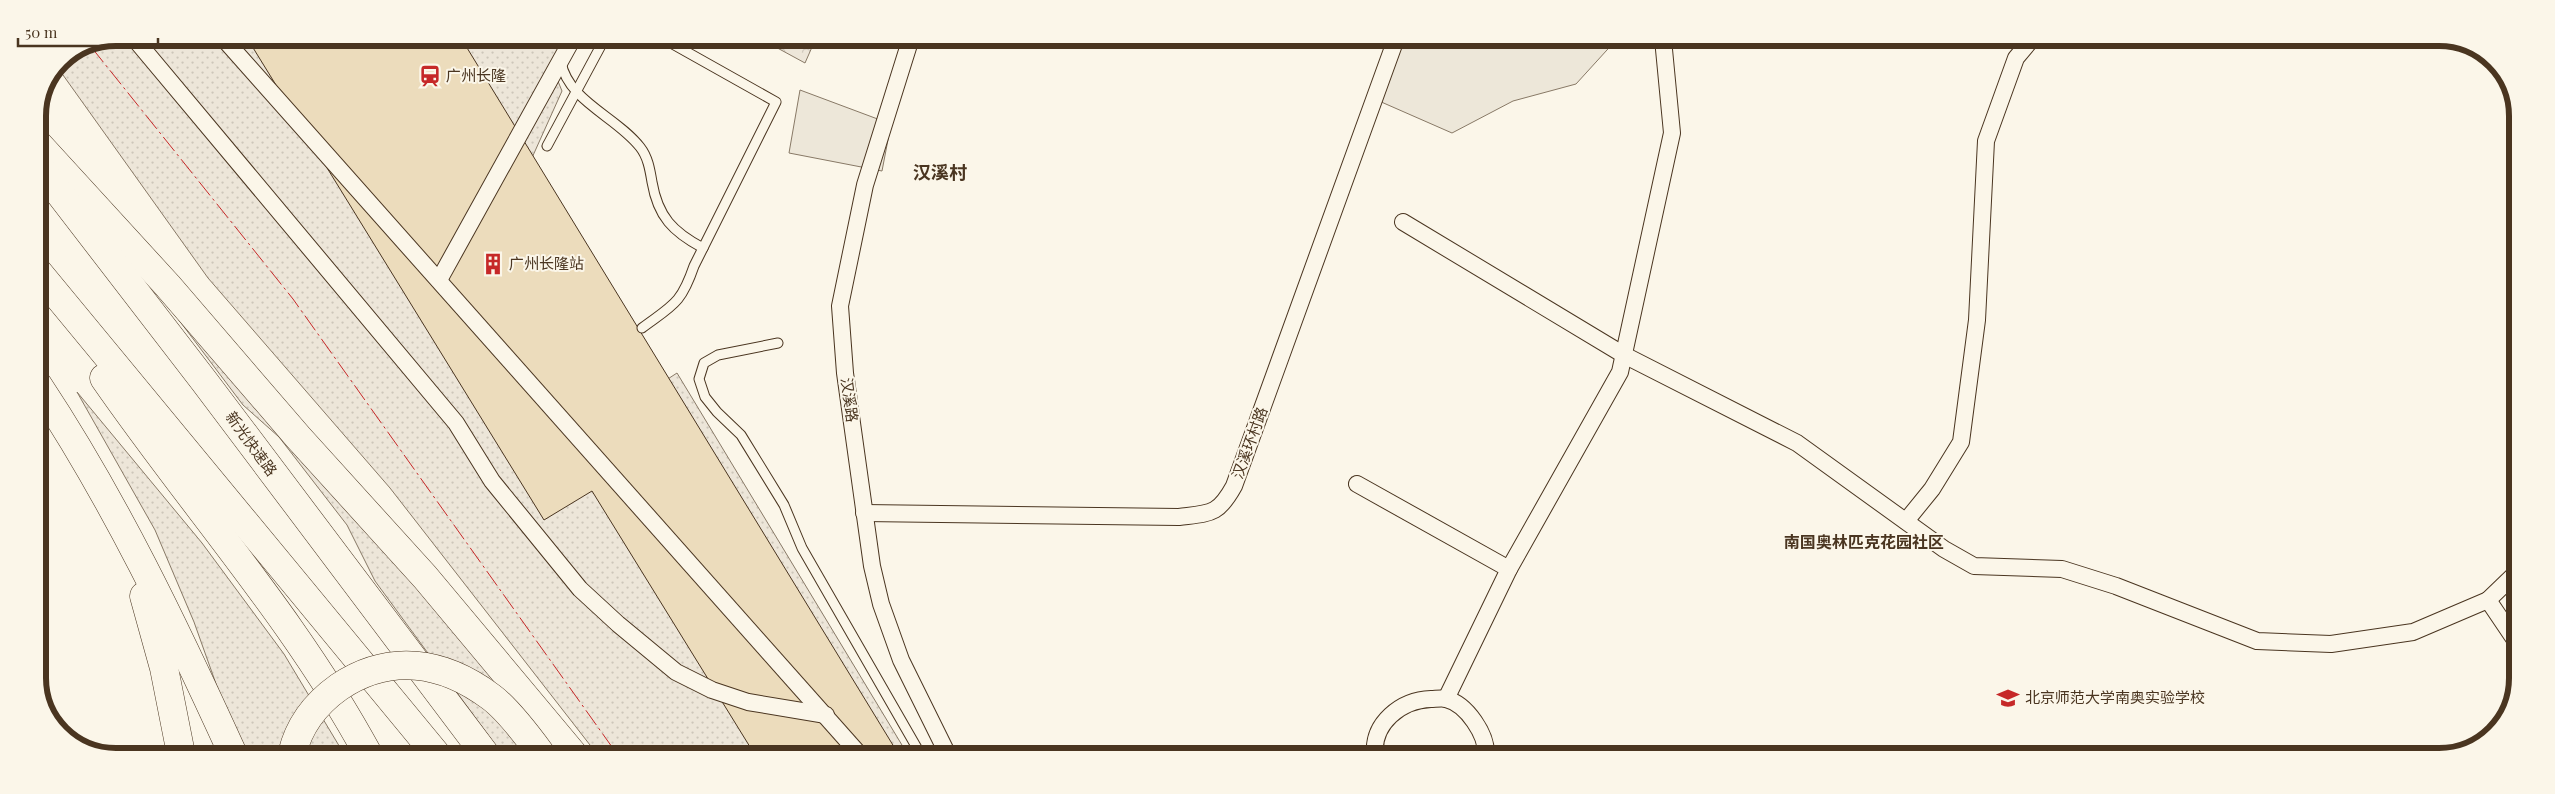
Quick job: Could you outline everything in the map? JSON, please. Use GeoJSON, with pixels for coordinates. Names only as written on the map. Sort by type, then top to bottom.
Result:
{"type":"FeatureCollection","features":[{"type":"Feature","properties":{"kind":"highway"},"geometry":{"type":"LineString","coordinates":[[46,153],[168,286],[298,438],[425,577],[568,748]]}},
{"type":"Feature","properties":{"kind":"highway","name":"新光快速路"},"geometry":{"type":"LineString","coordinates":[[46,174],[480,748]]}},
{"type":"Feature","properties":{"kind":"highway"},"geometry":{"type":"LineString","coordinates":[[46,282],[431,748]]}},
{"type":"Feature","properties":{"kind":"highway"},"geometry":{"type":"LineString","coordinates":[[58,296],[94,363],[152,446],[312,660],[347,715],[365,748]]}},
{"type":"Feature","properties":{"kind":"highway"},"geometry":{"type":"LineString","coordinates":[[46,398],[129,539],[193,666],[230,748]]}},
{"type":"Feature","properties":{"kind":"highway"},"geometry":{"type":"LineString","coordinates":[[129,539],[164,668],[180,748]]}},
{"type":"Feature","properties":{"kind":"highway"},"geometry":{"type":"LineString","coordinates":[[294,748],[305,720],[327,696],[362,673],[397,665],[440,670],[458,676],[475,686],[493,698],[537,748]]}},
{"type":"Feature","properties":{"kind":"highway"},"geometry":{"type":"LineString","coordinates":[[509,678],[547,748]]}},
{"type":"Feature","properties":{"kind":"street"},"geometry":{"type":"LineString","coordinates":[[141,46],[456,423],[492,481],[580,589],[618,624],[676,672],[712,690],[748,702],[826,716]]}},
{"type":"Feature","properties":{"kind":"street"},"geometry":{"type":"LineString","coordinates":[[230,46],[854,748]]}},
{"type":"Feature","properties":{"kind":"street"},"geometry":{"type":"LineString","coordinates":[[439,280],[568,46]]}},
{"type":"Feature","properties":{"kind":"street","name":"汉溪路"},"geometry":{"type":"LineString","coordinates":[[908,46],[865,185],[840,306],[845,373],[872,566],[881,604],[901,660],[945,748]]}},
{"type":"Feature","properties":{"kind":"street","name":"汉溪环村路"},"geometry":{"type":"LineString","coordinates":[[864,513],[1179,517],[1209,514],[1224,505],[1234,486],[1393,46]]}},
{"type":"Feature","properties":{"kind":"street"},"geometry":{"type":"LineString","coordinates":[[1446,699],[1509,569],[1620,372],[1672,133],[1665,46]]}},
{"type":"Feature","properties":{"kind":"street"},"geometry":{"type":"LineString","coordinates":[[1906,521],[1932,489],[1961,442],[1977,320],[1986,141],[2016,58],[2026,46]]}},
{"type":"Feature","properties":{"kind":"street"},"geometry":{"type":"LineString","coordinates":[[1403,222],[1624,355],[1797,443],[1944,549],[1974,566],[2062,569],[2116,586],[2257,641],[2331,644],[2413,632],[2488,600],[2509,580]]}},
{"type":"Feature","properties":{"kind":"street"},"geometry":{"type":"LineString","coordinates":[[1357,484],[1509,569]]}},
{"type":"Feature","properties":{"kind":"street"},"geometry":{"type":"LineString","coordinates":[[2488,600],[2509,631]]}},
{"type":"Feature","properties":{"kind":"street"},"geometry":{"type":"LineString","coordinates":[[1376,748],[1378,733],[1388,717],[1403,706],[1421,700],[1446,699],[1471,717],[1482,732],[1485,748]]}},
{"type":"Feature","properties":{"kind":"lane"},"geometry":{"type":"LineString","coordinates":[[547,146],[601,46]]}},
{"type":"Feature","properties":{"kind":"lane"},"geometry":{"type":"LineString","coordinates":[[642,328],[678,302],[686,289],[703,248],[776,102],[676,46]]}},
{"type":"Feature","properties":{"kind":"lane"},"geometry":{"type":"LineString","coordinates":[[561,59],[563,72],[571,87],[635,140],[644,152],[654,195],[668,225],[683,238],[703,248]]}},
{"type":"Feature","properties":{"kind":"lane"},"geometry":{"type":"LineString","coordinates":[[778,343],[718,355],[704,363],[699,379],[705,397],[717,412],[741,435],[784,505],[802,548],[917,748]]}},
{"type":"Feature","properties":{"kind":"green space"},"geometry":{"type":"Polygon","coordinates":[[[116,46],[562,46],[553,69],[562,91],[500,229],[617,412],[677,373],[904,748],[592,748],[390,488],[208,278],[62,73],[77,58],[103,48],[116,46]]]}},
{"type":"Feature","properties":{"kind":"green space"},"geometry":{"type":"Polygon","coordinates":[[[774,46],[812,46],[805,63],[774,46]]]}},
{"type":"Feature","properties":{"kind":"green space"},"geometry":{"type":"Polygon","coordinates":[[[170,300],[505,689],[538,748],[498,748],[375,581],[347,525],[279,437],[243,405],[166,303],[170,300]]]}},
{"type":"Feature","properties":{"kind":"green space"},"geometry":{"type":"Polygon","coordinates":[[[77,392],[202,543],[284,654],[340,748],[239,748],[194,622],[155,530],[77,392]]]}},
{"type":"Feature","properties":{"kind":"shaded area"},"geometry":{"type":"Polygon","coordinates":[[[1402,46],[1611,46],[1576,84],[1513,101],[1452,133],[1379,101],[1402,46]]]}},
{"type":"Feature","properties":{"kind":"shaded area"},"geometry":{"type":"Polygon","coordinates":[[[800,90],[891,124],[882,171],[789,153],[800,90]]]}},
{"type":"Feature","properties":{"kind":"building","name":"广州长隆站"},"geometry":{"type":"Polygon","coordinates":[[[252,46],[466,46],[895,748],[751,748],[592,491],[544,520],[252,46]]]}},
{"type":"Feature","properties":{"kind":"power"},"geometry":{"type":"LineString","coordinates":[[94,51],[293,299],[613,748]]}},
{"type":"Feature","properties":{"kind":"place","name":"广州长隆"},"geometry":{"type":"Point","coordinates":[430,76]}},
{"type":"Feature","properties":{"kind":"place","name":"广州长隆站"},"geometry":{"type":"Point","coordinates":[493,264]}},
{"type":"Feature","properties":{"kind":"place","name":"北京师范大学南奥实验学校"},"geometry":{"type":"Point","coordinates":[2008,698]}},
{"type":"Feature","properties":{"kind":"district","name":"汉溪村"},"geometry":{"type":"Point","coordinates":[940,173]}},
{"type":"Feature","properties":{"kind":"district","name":"南国奥林匹克花园社区"},"geometry":{"type":"Point","coordinates":[1864,542]}}]}
